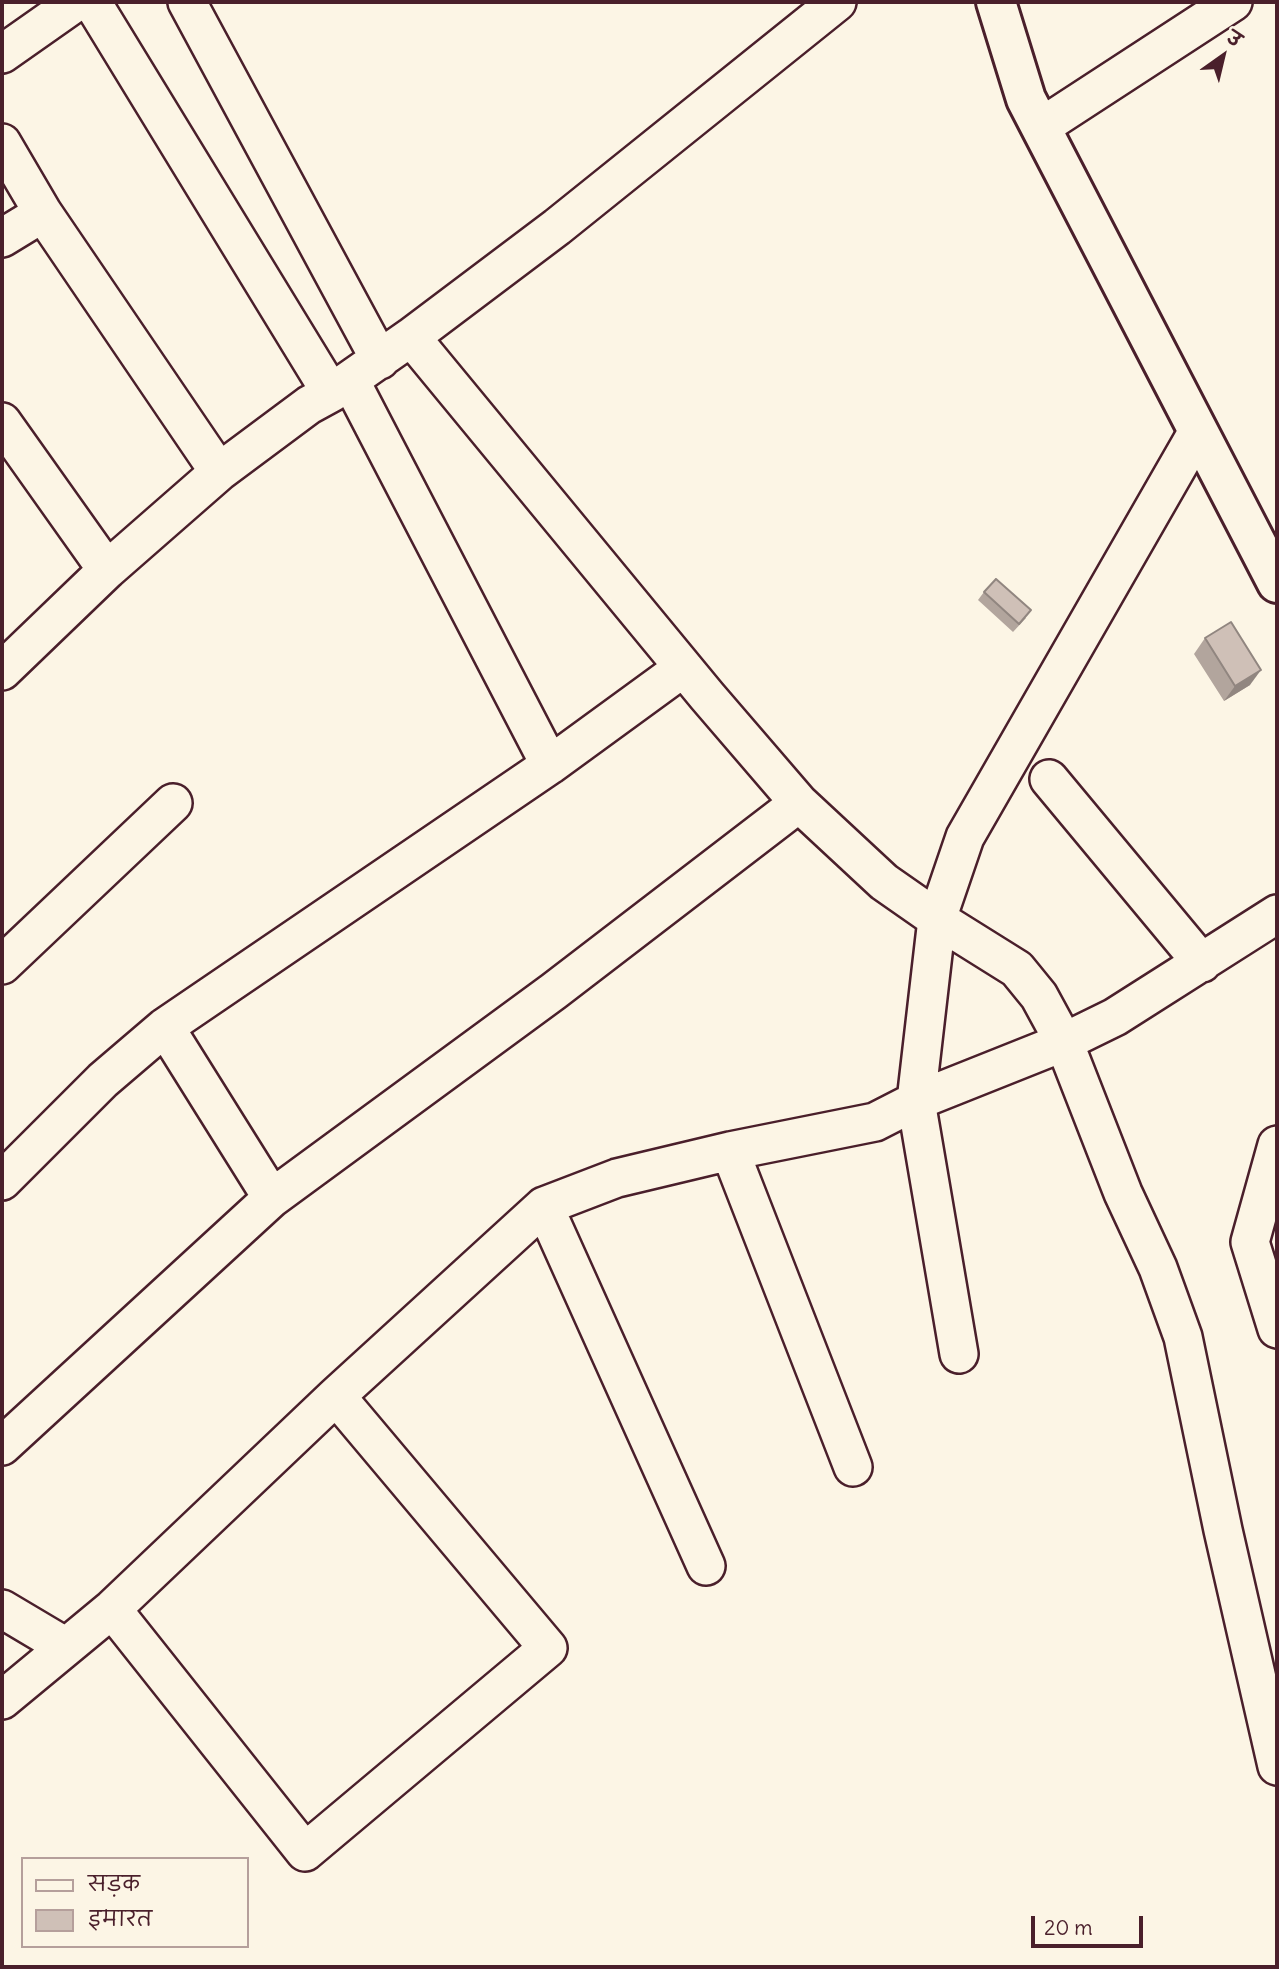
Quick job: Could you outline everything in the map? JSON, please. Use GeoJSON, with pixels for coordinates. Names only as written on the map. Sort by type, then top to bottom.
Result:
{"type":"FeatureCollection","features":[{"type":"Feature","properties":{"kind":"street"},"geometry":{"type":"LineString","coordinates":[[2,54],[76,2]]}},
{"type":"Feature","properties":{"kind":"street"},"geometry":{"type":"LineString","coordinates":[[92,2],[354,377]]}},
{"type":"Feature","properties":{"kind":"street"},"geometry":{"type":"LineString","coordinates":[[187,2],[354,377],[550,765]]}},
{"type":"Feature","properties":{"kind":"street"},"geometry":{"type":"LineString","coordinates":[[2,671],[107,570],[219,472],[309,405],[411,337],[557,227],[837,2]]}},
{"type":"Feature","properties":{"kind":"street"},"geometry":{"type":"LineString","coordinates":[[996,2],[1026,99],[1277,583]]}},
{"type":"Feature","properties":{"kind":"street"},"geometry":{"type":"LineString","coordinates":[[1041,127],[1233,2]]}},
{"type":"Feature","properties":{"kind":"street"},"geometry":{"type":"LineString","coordinates":[[2,143],[43,213],[219,472]]}},
{"type":"Feature","properties":{"kind":"street"},"geometry":{"type":"LineString","coordinates":[[2,238],[43,213]]}},
{"type":"Feature","properties":{"kind":"street"},"geometry":{"type":"LineString","coordinates":[[411,337],[683,668],[799,803],[884,882],[1017,970],[1039,996],[1064,1042],[1123,1193],[1158,1268],[1183,1337],[1223,1530],[1277,1766]]}},
{"type":"Feature","properties":{"kind":"street"},"geometry":{"type":"LineString","coordinates":[[2,422],[107,570]]}},
{"type":"Feature","properties":{"kind":"street"},"geometry":{"type":"LineString","coordinates":[[959,1354],[916,1101],[937,919],[965,837],[1199,431]]}},
{"type":"Feature","properties":{"kind":"street"},"geometry":{"type":"LineString","coordinates":[[2,1181],[103,1080],[165,1027],[550,765],[683,668]]}},
{"type":"Feature","properties":{"kind":"street"},"geometry":{"type":"LineString","coordinates":[[1049,779],[1202,963]]}},
{"type":"Feature","properties":{"kind":"street"},"geometry":{"type":"LineString","coordinates":[[2,965],[173,803]]}},
{"type":"Feature","properties":{"kind":"street"},"geometry":{"type":"LineString","coordinates":[[2,1446],[272,1198],[542,999],[799,803]]}},
{"type":"Feature","properties":{"kind":"street"},"geometry":{"type":"LineString","coordinates":[[2,1700],[112,1609],[336,1396],[544,1206],[617,1178],[730,1151],[875,1122],[916,1101],[1064,1042],[1115,1017],[1277,914]]}},
{"type":"Feature","properties":{"kind":"street"},"geometry":{"type":"LineString","coordinates":[[165,1027],[272,1198]]}},
{"type":"Feature","properties":{"kind":"street"},"geometry":{"type":"LineString","coordinates":[[1277,1145],[1250,1242],[1277,1329]]}},
{"type":"Feature","properties":{"kind":"street"},"geometry":{"type":"LineString","coordinates":[[730,1151],[853,1466]]}},
{"type":"Feature","properties":{"kind":"street"},"geometry":{"type":"LineString","coordinates":[[544,1206],[706,1566]]}},
{"type":"Feature","properties":{"kind":"street"},"geometry":{"type":"LineString","coordinates":[[112,1609],[305,1852],[548,1648],[336,1396]]}},
{"type":"Feature","properties":{"kind":"street"},"geometry":{"type":"LineString","coordinates":[[2,1609],[66,1647]]}},
{"type":"Feature","properties":{"kind":"building"},"geometry":{"type":"Polygon","coordinates":[[[996,579],[1031,610],[1019,624],[984,592],[996,579]]]}},
{"type":"Feature","properties":{"kind":"building"},"geometry":{"type":"Polygon","coordinates":[[[1231,622],[1261,670],[1235,686],[1205,638],[1231,622]]]}}]}
